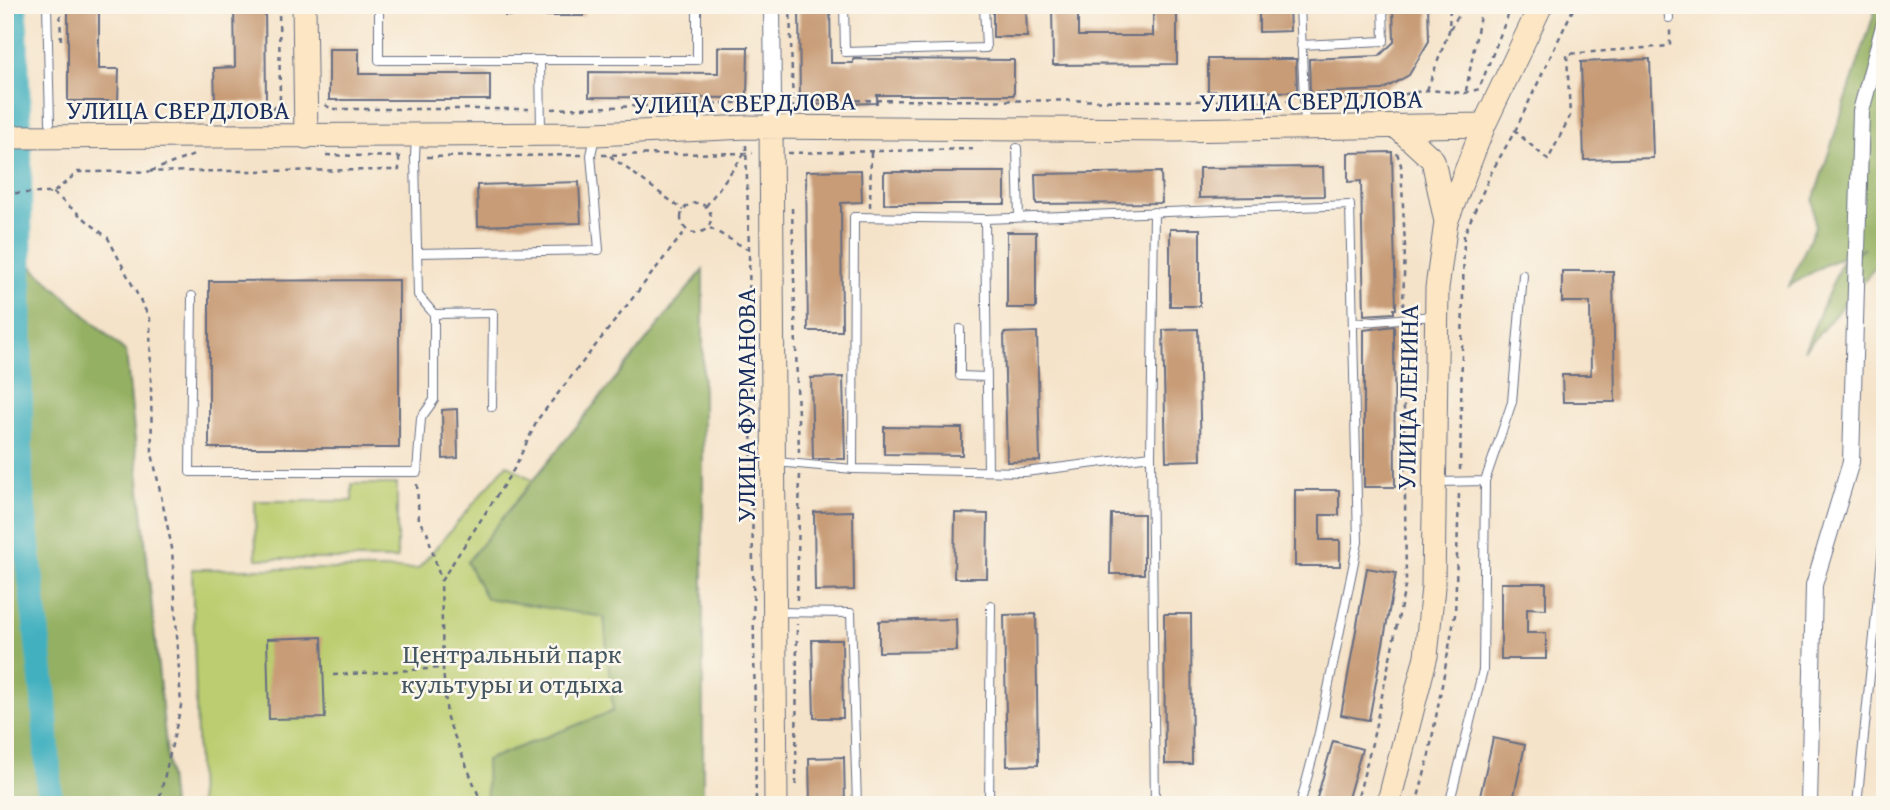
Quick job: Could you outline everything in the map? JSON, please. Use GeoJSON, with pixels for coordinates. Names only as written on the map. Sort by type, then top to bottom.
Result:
{"type":"FeatureCollection","features":[{"type":"Feature","properties":{"kind":"main road"},"geometry":{"type":"LineString","coordinates":[[304,5],[306,137]]}},
{"type":"Feature","properties":{"kind":"main road","name":"УЛИЦА ЛЕНИНА"},"geometry":{"type":"LineString","coordinates":[[1388,805],[1426,656],[1433,587],[1436,316],[1446,222],[1484,125],[1541,5]]}},
{"type":"Feature","properties":{"kind":"main road","name":"УЛИЦА СВЕРДЛОВА"},"geometry":{"type":"LineString","coordinates":[[5,137],[50,130],[306,137],[416,146],[541,135],[593,144],[771,127],[1175,130],[1484,125]]}},
{"type":"Feature","properties":{"kind":"main road"},"geometry":{"type":"LineString","coordinates":[[1396,126],[1433,160],[1446,222]]}},
{"type":"Feature","properties":{"kind":"main road","name":"УЛИЦА ФУРМАНОВА"},"geometry":{"type":"LineString","coordinates":[[771,127],[776,805]]}},
{"type":"Feature","properties":{"kind":"street","name":"УЛИЦА ФУРМАНОВА"},"geometry":{"type":"LineString","coordinates":[[771,127],[772,5]]}},
{"type":"Feature","properties":{"kind":"street"},"geometry":{"type":"LineString","coordinates":[[1810,805],[1814,585],[1851,462],[1861,111],[1885,22]]}},
{"type":"Feature","properties":{"kind":"lane"},"geometry":{"type":"LineString","coordinates":[[47,5],[50,130]]}},
{"type":"Feature","properties":{"kind":"lane"},"geometry":{"type":"LineString","coordinates":[[379,5],[379,60],[540,60],[697,60],[698,5]]}},
{"type":"Feature","properties":{"kind":"lane"},"geometry":{"type":"LineString","coordinates":[[844,5],[845,52],[986,48],[984,5]]}},
{"type":"Feature","properties":{"kind":"lane"},"geometry":{"type":"LineString","coordinates":[[1300,5],[1305,127]]}},
{"type":"Feature","properties":{"kind":"lane"},"geometry":{"type":"LineString","coordinates":[[1301,45],[1384,41],[1383,5]]}},
{"type":"Feature","properties":{"kind":"lane"},"geometry":{"type":"LineString","coordinates":[[1668,5],[1669,18]]}},
{"type":"Feature","properties":{"kind":"lane"},"geometry":{"type":"LineString","coordinates":[[540,60],[541,135]]}},
{"type":"Feature","properties":{"kind":"lane"},"geometry":{"type":"LineString","coordinates":[[417,253],[599,250],[593,144]]}},
{"type":"Feature","properties":{"kind":"lane"},"geometry":{"type":"LineString","coordinates":[[192,296],[190,472],[417,472],[421,418],[435,400],[434,314],[418,295],[416,146]]}},
{"type":"Feature","properties":{"kind":"lane"},"geometry":{"type":"LineString","coordinates":[[1017,148],[1019,217]]}},
{"type":"Feature","properties":{"kind":"lane"},"geometry":{"type":"LineString","coordinates":[[853,469],[854,218],[985,219],[1350,205],[1358,542],[1319,733],[1300,805]]}},
{"type":"Feature","properties":{"kind":"lane"},"geometry":{"type":"LineString","coordinates":[[1154,212],[1150,456],[1154,805]]}},
{"type":"Feature","properties":{"kind":"lane"},"geometry":{"type":"LineString","coordinates":[[985,219],[988,471]]}},
{"type":"Feature","properties":{"kind":"lane"},"geometry":{"type":"LineString","coordinates":[[1449,805],[1483,670],[1485,481],[1512,402],[1523,275]]}},
{"type":"Feature","properties":{"kind":"lane"},"geometry":{"type":"LineString","coordinates":[[434,314],[493,313],[492,407]]}},
{"type":"Feature","properties":{"kind":"lane"},"geometry":{"type":"LineString","coordinates":[[1353,323],[1436,316]]}},
{"type":"Feature","properties":{"kind":"lane"},"geometry":{"type":"LineString","coordinates":[[960,328],[960,376],[987,377]]}},
{"type":"Feature","properties":{"kind":"lane"},"geometry":{"type":"LineString","coordinates":[[773,461],[853,469],[1025,472],[1150,456]]}},
{"type":"Feature","properties":{"kind":"lane"},"geometry":{"type":"LineString","coordinates":[[1434,482],[1485,481]]}},
{"type":"Feature","properties":{"kind":"lane"},"geometry":{"type":"LineString","coordinates":[[1857,805],[1885,526]]}},
{"type":"Feature","properties":{"kind":"lane"},"geometry":{"type":"LineString","coordinates":[[989,805],[991,605]]}},
{"type":"Feature","properties":{"kind":"lane"},"geometry":{"type":"LineString","coordinates":[[774,612],[851,613],[857,805]]}},
{"type":"Feature","properties":{"kind":"path"},"geometry":{"type":"LineString","coordinates":[[263,117],[280,103],[279,5]]}},
{"type":"Feature","properties":{"kind":"path"},"geometry":{"type":"LineString","coordinates":[[790,5],[792,100],[1303,100],[1395,96],[1427,90],[1465,93],[1479,89],[1512,5]]}},
{"type":"Feature","properties":{"kind":"path"},"geometry":{"type":"LineString","coordinates":[[1449,31],[1450,5]]}},
{"type":"Feature","properties":{"kind":"path"},"geometry":{"type":"LineString","coordinates":[[1427,90],[1449,31],[1465,5]]}},
{"type":"Feature","properties":{"kind":"path"},"geometry":{"type":"LineString","coordinates":[[1465,93],[1482,5]]}},
{"type":"Feature","properties":{"kind":"path"},"geometry":{"type":"LineString","coordinates":[[1416,805],[1428,760],[1455,615],[1464,235],[1492,171],[1515,131],[1575,5]]}},
{"type":"Feature","properties":{"kind":"path"},"geometry":{"type":"LineString","coordinates":[[1515,131],[1548,160],[1570,116],[1567,54],[1670,46],[1669,18]]}},
{"type":"Feature","properties":{"kind":"path"},"geometry":{"type":"LineString","coordinates":[[321,155],[399,157],[416,146],[593,144],[682,210]]}},
{"type":"Feature","properties":{"kind":"path"},"geometry":{"type":"LineString","coordinates":[[870,218],[871,151]]}},
{"type":"Feature","properties":{"kind":"path"},"geometry":{"type":"LineString","coordinates":[[151,171],[201,152]]}},
{"type":"Feature","properties":{"kind":"path"},"geometry":{"type":"LineString","coordinates":[[608,154],[745,153]]}},
{"type":"Feature","properties":{"kind":"path"},"geometry":{"type":"LineString","coordinates":[[706,206],[745,153]]}},
{"type":"Feature","properties":{"kind":"path"},"geometry":{"type":"LineString","coordinates":[[745,153],[749,250],[756,805]]}},
{"type":"Feature","properties":{"kind":"path"},"geometry":{"type":"LineString","coordinates":[[5,194],[53,193],[78,172],[400,170],[399,157]]}},
{"type":"Feature","properties":{"kind":"path"},"geometry":{"type":"LineString","coordinates":[[1356,805],[1406,582],[1403,319],[1405,246],[1401,165]]}},
{"type":"Feature","properties":{"kind":"path"},"geometry":{"type":"LineString","coordinates":[[53,193],[108,238],[150,319],[152,453],[172,548],[180,706],[159,805]]}},
{"type":"Feature","properties":{"kind":"path"},"geometry":{"type":"LineString","coordinates":[[693,203],[706,206],[712,216],[709,228],[698,234],[686,230],[681,221],[682,210],[693,203]]}},
{"type":"Feature","properties":{"kind":"path"},"geometry":{"type":"LineString","coordinates":[[792,207],[800,464],[796,791]]}},
{"type":"Feature","properties":{"kind":"path"},"geometry":{"type":"LineString","coordinates":[[709,228],[749,250]]}},
{"type":"Feature","properties":{"kind":"path"},"geometry":{"type":"LineString","coordinates":[[441,581],[514,469],[538,419],[686,230]]}},
{"type":"Feature","properties":{"kind":"path"},"geometry":{"type":"LineString","coordinates":[[417,472],[419,521],[427,532],[441,581],[447,718],[478,794],[478,805]]}},
{"type":"Feature","properties":{"kind":"path"},"geometry":{"type":"LineString","coordinates":[[333,675],[443,668]]}},
{"type":"Feature","properties":{"kind":"green space"},"geometry":{"type":"Polygon","coordinates":[[[1877,5],[1885,5],[1885,256],[1804,351],[1841,263],[1865,247],[1825,265],[1789,286],[1815,227],[1813,201],[1877,5]]]}},
{"type":"Feature","properties":{"kind":"green space"},"geometry":{"type":"Polygon","coordinates":[[[5,242],[126,352],[172,805],[5,805],[5,242]]]}},
{"type":"Feature","properties":{"kind":"green space"},"geometry":{"type":"Polygon","coordinates":[[[703,270],[703,805],[487,805],[486,760],[613,711],[604,617],[486,598],[467,562],[703,270]]]}},
{"type":"Feature","properties":{"kind":"green space","name":"Центральный парк культуры и отдыха"},"geometry":{"type":"Polygon","coordinates":[[[507,464],[550,491],[642,498],[657,805],[199,805],[192,569],[418,569],[507,464]]]}},
{"type":"Feature","properties":{"kind":"green space"},"geometry":{"type":"Polygon","coordinates":[[[352,484],[397,484],[397,559],[256,559],[255,501],[352,501],[352,484]]]}},
{"type":"Feature","properties":{"kind":"building"},"geometry":{"type":"Polygon","coordinates":[[[68,5],[99,5],[99,69],[119,69],[118,101],[68,101],[68,5]]]}},
{"type":"Feature","properties":{"kind":"building"},"geometry":{"type":"Polygon","coordinates":[[[234,5],[265,5],[266,102],[215,102],[214,68],[235,67],[234,5]]]}},
{"type":"Feature","properties":{"kind":"building"},"geometry":{"type":"Polygon","coordinates":[[[505,5],[584,5],[584,16],[505,16],[505,5]]]}},
{"type":"Feature","properties":{"kind":"building"},"geometry":{"type":"Polygon","coordinates":[[[799,5],[830,5],[831,63],[853,63],[853,59],[1014,60],[1014,95],[877,95],[877,103],[800,105],[799,5]]]}},
{"type":"Feature","properties":{"kind":"building"},"geometry":{"type":"Polygon","coordinates":[[[993,5],[1026,5],[1027,37],[993,37],[993,5]]]}},
{"type":"Feature","properties":{"kind":"building"},"geometry":{"type":"Polygon","coordinates":[[[1153,5],[1177,5],[1177,64],[1053,65],[1052,6],[1078,6],[1078,36],[1153,36],[1153,5]]]}},
{"type":"Feature","properties":{"kind":"building"},"geometry":{"type":"Polygon","coordinates":[[[1259,5],[1289,5],[1290,31],[1259,32],[1259,5]]]}},
{"type":"Feature","properties":{"kind":"building"},"geometry":{"type":"Polygon","coordinates":[[[1393,5],[1428,5],[1429,41],[1409,75],[1382,90],[1310,93],[1309,59],[1379,56],[1394,42],[1393,5]]]}},
{"type":"Feature","properties":{"kind":"building"},"geometry":{"type":"Polygon","coordinates":[[[718,47],[748,47],[747,98],[589,97],[589,72],[718,73],[718,47]]]}},
{"type":"Feature","properties":{"kind":"building"},"geometry":{"type":"Polygon","coordinates":[[[329,49],[359,49],[359,74],[490,74],[490,100],[329,100],[329,49]]]}},
{"type":"Feature","properties":{"kind":"building"},"geometry":{"type":"Polygon","coordinates":[[[1208,59],[1296,59],[1297,92],[1208,91],[1208,59]]]}},
{"type":"Feature","properties":{"kind":"building"},"geometry":{"type":"Polygon","coordinates":[[[1650,59],[1653,158],[1584,160],[1581,62],[1650,59]]]}},
{"type":"Feature","properties":{"kind":"building"},"geometry":{"type":"Polygon","coordinates":[[[1392,152],[1396,309],[1394,313],[1364,315],[1361,181],[1348,182],[1348,153],[1392,152]]]}},
{"type":"Feature","properties":{"kind":"building"},"geometry":{"type":"Polygon","coordinates":[[[1323,167],[1324,196],[1199,198],[1199,168],[1323,167]]]}},
{"type":"Feature","properties":{"kind":"building"},"geometry":{"type":"Polygon","coordinates":[[[861,170],[862,202],[841,203],[842,331],[808,331],[806,171],[861,170]]]}},
{"type":"Feature","properties":{"kind":"building"},"geometry":{"type":"Polygon","coordinates":[[[884,172],[1005,172],[1005,204],[884,204],[884,172]]]}},
{"type":"Feature","properties":{"kind":"building"},"geometry":{"type":"Polygon","coordinates":[[[1161,172],[1162,203],[1036,204],[1035,174],[1161,172]]]}},
{"type":"Feature","properties":{"kind":"building"},"geometry":{"type":"Polygon","coordinates":[[[579,182],[581,223],[478,226],[477,185],[579,182]]]}},
{"type":"Feature","properties":{"kind":"building"},"geometry":{"type":"Polygon","coordinates":[[[1170,229],[1200,229],[1200,306],[1170,306],[1170,229]]]}},
{"type":"Feature","properties":{"kind":"building"},"geometry":{"type":"Polygon","coordinates":[[[1007,232],[1036,232],[1036,308],[1007,308],[1007,232]]]}},
{"type":"Feature","properties":{"kind":"building"},"geometry":{"type":"Polygon","coordinates":[[[1562,271],[1613,271],[1615,402],[1563,402],[1562,375],[1591,375],[1590,302],[1562,302],[1562,271]]]}},
{"type":"Feature","properties":{"kind":"building"},"geometry":{"type":"Polygon","coordinates":[[[399,280],[399,448],[209,448],[209,281],[399,280]]]}},
{"type":"Feature","properties":{"kind":"building"},"geometry":{"type":"Polygon","coordinates":[[[1394,326],[1395,487],[1364,487],[1364,330],[1394,326]]]}},
{"type":"Feature","properties":{"kind":"building"},"geometry":{"type":"Polygon","coordinates":[[[1198,329],[1201,460],[1166,461],[1163,330],[1198,329]]]}},
{"type":"Feature","properties":{"kind":"building"},"geometry":{"type":"Polygon","coordinates":[[[1037,332],[1040,461],[1007,462],[1004,333],[1037,332]]]}},
{"type":"Feature","properties":{"kind":"building"},"geometry":{"type":"Polygon","coordinates":[[[843,377],[845,459],[813,459],[811,378],[843,377]]]}},
{"type":"Feature","properties":{"kind":"building"},"geometry":{"type":"Polygon","coordinates":[[[457,409],[458,458],[443,459],[442,410],[457,409]]]}},
{"type":"Feature","properties":{"kind":"building"},"geometry":{"type":"Polygon","coordinates":[[[884,427],[962,428],[962,455],[884,454],[884,427]]]}},
{"type":"Feature","properties":{"kind":"building"},"geometry":{"type":"Polygon","coordinates":[[[1295,490],[1339,490],[1339,515],[1320,515],[1320,540],[1340,540],[1340,566],[1295,566],[1295,490]]]}},
{"type":"Feature","properties":{"kind":"building"},"geometry":{"type":"Polygon","coordinates":[[[853,511],[854,590],[815,591],[814,512],[853,511]]]}},
{"type":"Feature","properties":{"kind":"building"},"geometry":{"type":"Polygon","coordinates":[[[955,513],[988,514],[987,578],[954,578],[955,513]]]}},
{"type":"Feature","properties":{"kind":"building"},"geometry":{"type":"Polygon","coordinates":[[[1111,514],[1144,514],[1144,574],[1110,574],[1111,514]]]}},
{"type":"Feature","properties":{"kind":"building"},"geometry":{"type":"Polygon","coordinates":[[[1367,568],[1396,573],[1369,720],[1341,715],[1367,568]]]}},
{"type":"Feature","properties":{"kind":"building"},"geometry":{"type":"Polygon","coordinates":[[[1501,583],[1546,583],[1546,609],[1527,608],[1527,633],[1546,633],[1546,659],[1501,659],[1501,583]]]}},
{"type":"Feature","properties":{"kind":"building"},"geometry":{"type":"Polygon","coordinates":[[[1036,614],[1038,765],[1007,766],[1004,615],[1036,614]]]}},
{"type":"Feature","properties":{"kind":"building"},"geometry":{"type":"Polygon","coordinates":[[[1164,614],[1191,614],[1192,764],[1165,764],[1164,614]]]}},
{"type":"Feature","properties":{"kind":"building"},"geometry":{"type":"Polygon","coordinates":[[[956,619],[957,651],[879,652],[879,621],[956,619]]]}},
{"type":"Feature","properties":{"kind":"building"},"geometry":{"type":"Polygon","coordinates":[[[322,637],[325,718],[269,719],[267,639],[322,637]]]}},
{"type":"Feature","properties":{"kind":"building"},"geometry":{"type":"Polygon","coordinates":[[[812,640],[842,640],[843,718],[814,718],[812,640]]]}},
{"type":"Feature","properties":{"kind":"building"},"geometry":{"type":"Polygon","coordinates":[[[1493,738],[1525,745],[1512,805],[1478,805],[1493,738]]]}},
{"type":"Feature","properties":{"kind":"building"},"geometry":{"type":"Polygon","coordinates":[[[1333,741],[1362,749],[1346,805],[1315,805],[1333,741]]]}},
{"type":"Feature","properties":{"kind":"building"},"geometry":{"type":"Polygon","coordinates":[[[844,757],[845,805],[810,805],[809,758],[844,757]]]}},
{"type":"Feature","properties":{"kind":"waterway"},"geometry":{"type":"LineString","coordinates":[[14,5],[19,137],[20,481],[44,698],[50,805]]}}]}
